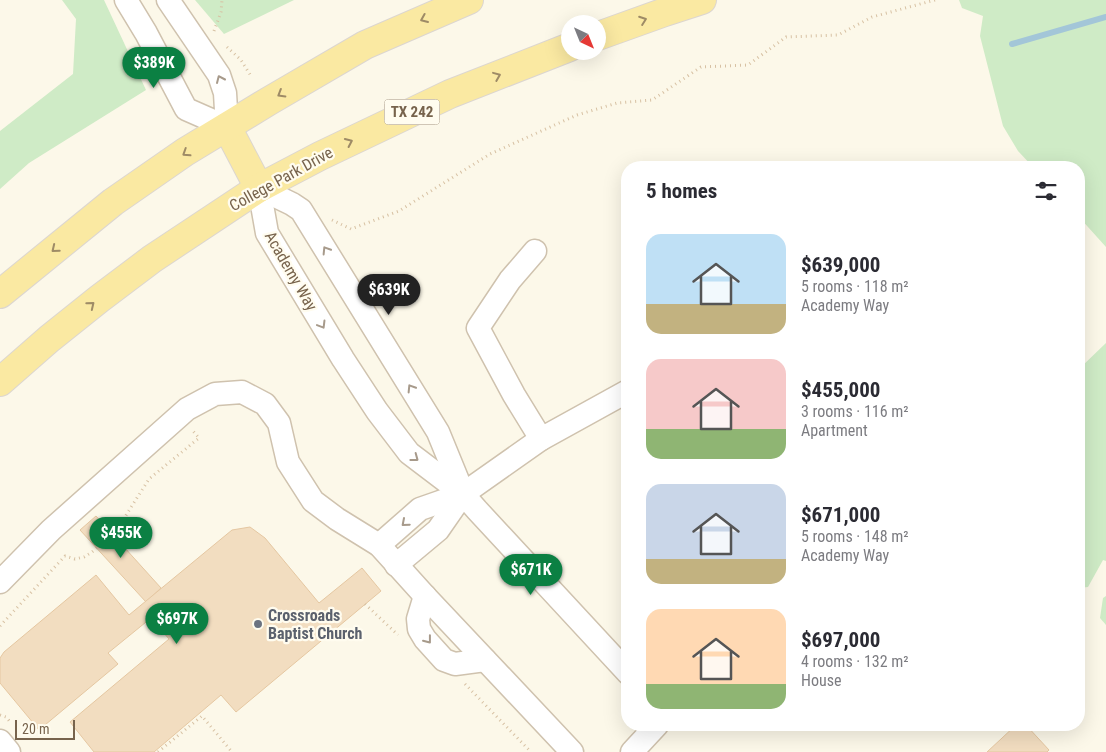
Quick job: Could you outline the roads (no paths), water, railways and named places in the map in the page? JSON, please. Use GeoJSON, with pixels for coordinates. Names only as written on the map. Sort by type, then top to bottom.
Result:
{"type":"FeatureCollection","features":[{"type":"Feature","properties":{"kind":"main road"},"geometry":{"type":"LineString","coordinates":[[0,294],[113,202],[186,152],[365,45],[469,0]]}},
{"type":"Feature","properties":{"kind":"main road"},"geometry":{"type":"LineString","coordinates":[[606,33],[702,0]]}},
{"type":"Feature","properties":{"kind":"main road","name":"College Park Drive"},"geometry":{"type":"LineString","coordinates":[[0,382],[49,339],[152,259],[259,188],[320,156],[450,94],[561,51]]}},
{"type":"Feature","properties":{"kind":"main road"},"geometry":{"type":"LineString","coordinates":[[227,127],[259,188]]}},
{"type":"Feature","properties":{"kind":"street"},"geometry":{"type":"LineString","coordinates":[[126,0],[146,33],[186,109],[227,127],[225,93],[219,75],[168,0]]}},
{"type":"Feature","properties":{"kind":"street","name":"Academy Way"},"geometry":{"type":"LineString","coordinates":[[259,188],[267,233],[343,359],[377,411],[409,453],[464,494],[621,665]]}},
{"type":"Feature","properties":{"kind":"street","name":"Academy Way"},"geometry":{"type":"LineString","coordinates":[[259,188],[301,210],[438,432],[464,494]]}},
{"type":"Feature","properties":{"kind":"street"},"geometry":{"type":"LineString","coordinates":[[535,251],[510,280],[478,328],[514,395],[541,439]]}},
{"type":"Feature","properties":{"kind":"street"},"geometry":{"type":"LineString","coordinates":[[0,582],[51,530],[187,409],[215,394],[242,392],[265,404],[279,423],[288,462],[313,501],[337,519],[379,545],[572,752]]}},
{"type":"Feature","properties":{"kind":"street"},"geometry":{"type":"LineString","coordinates":[[379,545],[420,510],[464,494],[541,439],[621,395]]}},
{"type":"Feature","properties":{"kind":"street"},"geometry":{"type":"LineString","coordinates":[[396,565],[438,530],[464,494]]}},
{"type":"Feature","properties":{"kind":"street"},"geometry":{"type":"LineString","coordinates":[[425,596],[418,619],[419,629],[444,660],[455,664],[486,660]]}},
{"type":"Feature","properties":{"kind":"street"},"geometry":{"type":"LineString","coordinates":[[632,752],[651,731]]}},
{"type":"Feature","properties":{"kind":"street"},"geometry":{"type":"LineString","coordinates":[[0,741],[9,752]]}},
{"type":"Feature","properties":{"kind":"waterway"},"geometry":{"type":"LineString","coordinates":[[1012,44],[1106,17]]}},
{"type":"Feature","properties":{"kind":"place","name":"Crossroads Baptist Church"},"geometry":{"type":"Point","coordinates":[258,624]}}]}
